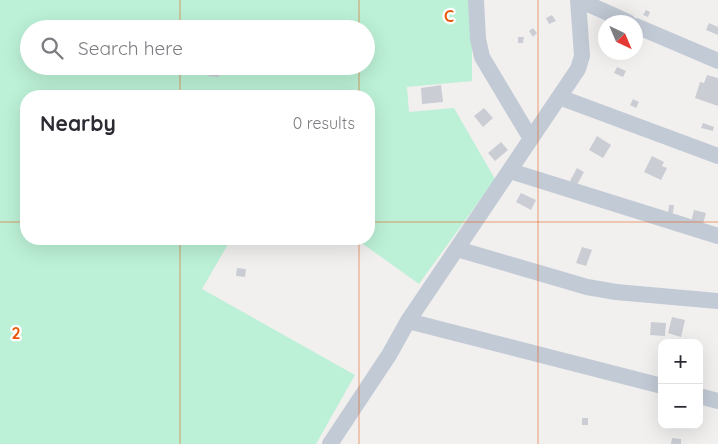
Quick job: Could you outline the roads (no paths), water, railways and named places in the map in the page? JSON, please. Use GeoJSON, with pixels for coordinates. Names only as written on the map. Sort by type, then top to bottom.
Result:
{"type":"FeatureCollection","features":[{"type":"Feature","properties":{"kind":"street"},"geometry":{"type":"LineString","coordinates":[[476,0],[478,39],[482,57],[531,139]]}},
{"type":"Feature","properties":{"kind":"street"},"geometry":{"type":"LineString","coordinates":[[330,444],[389,355],[408,322],[578,69],[582,56],[579,0],[612,15]]}},
{"type":"Feature","properties":{"kind":"street"},"geometry":{"type":"LineString","coordinates":[[643,29],[718,61]]}},
{"type":"Feature","properties":{"kind":"street"},"geometry":{"type":"LineString","coordinates":[[559,98],[718,156]]}},
{"type":"Feature","properties":{"kind":"street"},"geometry":{"type":"LineString","coordinates":[[510,171],[718,236]]}},
{"type":"Feature","properties":{"kind":"street"},"geometry":{"type":"LineString","coordinates":[[457,250],[587,287],[616,292],[718,301]]}},
{"type":"Feature","properties":{"kind":"street"},"geometry":{"type":"LineString","coordinates":[[408,322],[658,385]]}},
{"type":"Feature","properties":{"kind":"street"},"geometry":{"type":"LineString","coordinates":[[703,397],[718,401]]}}]}
